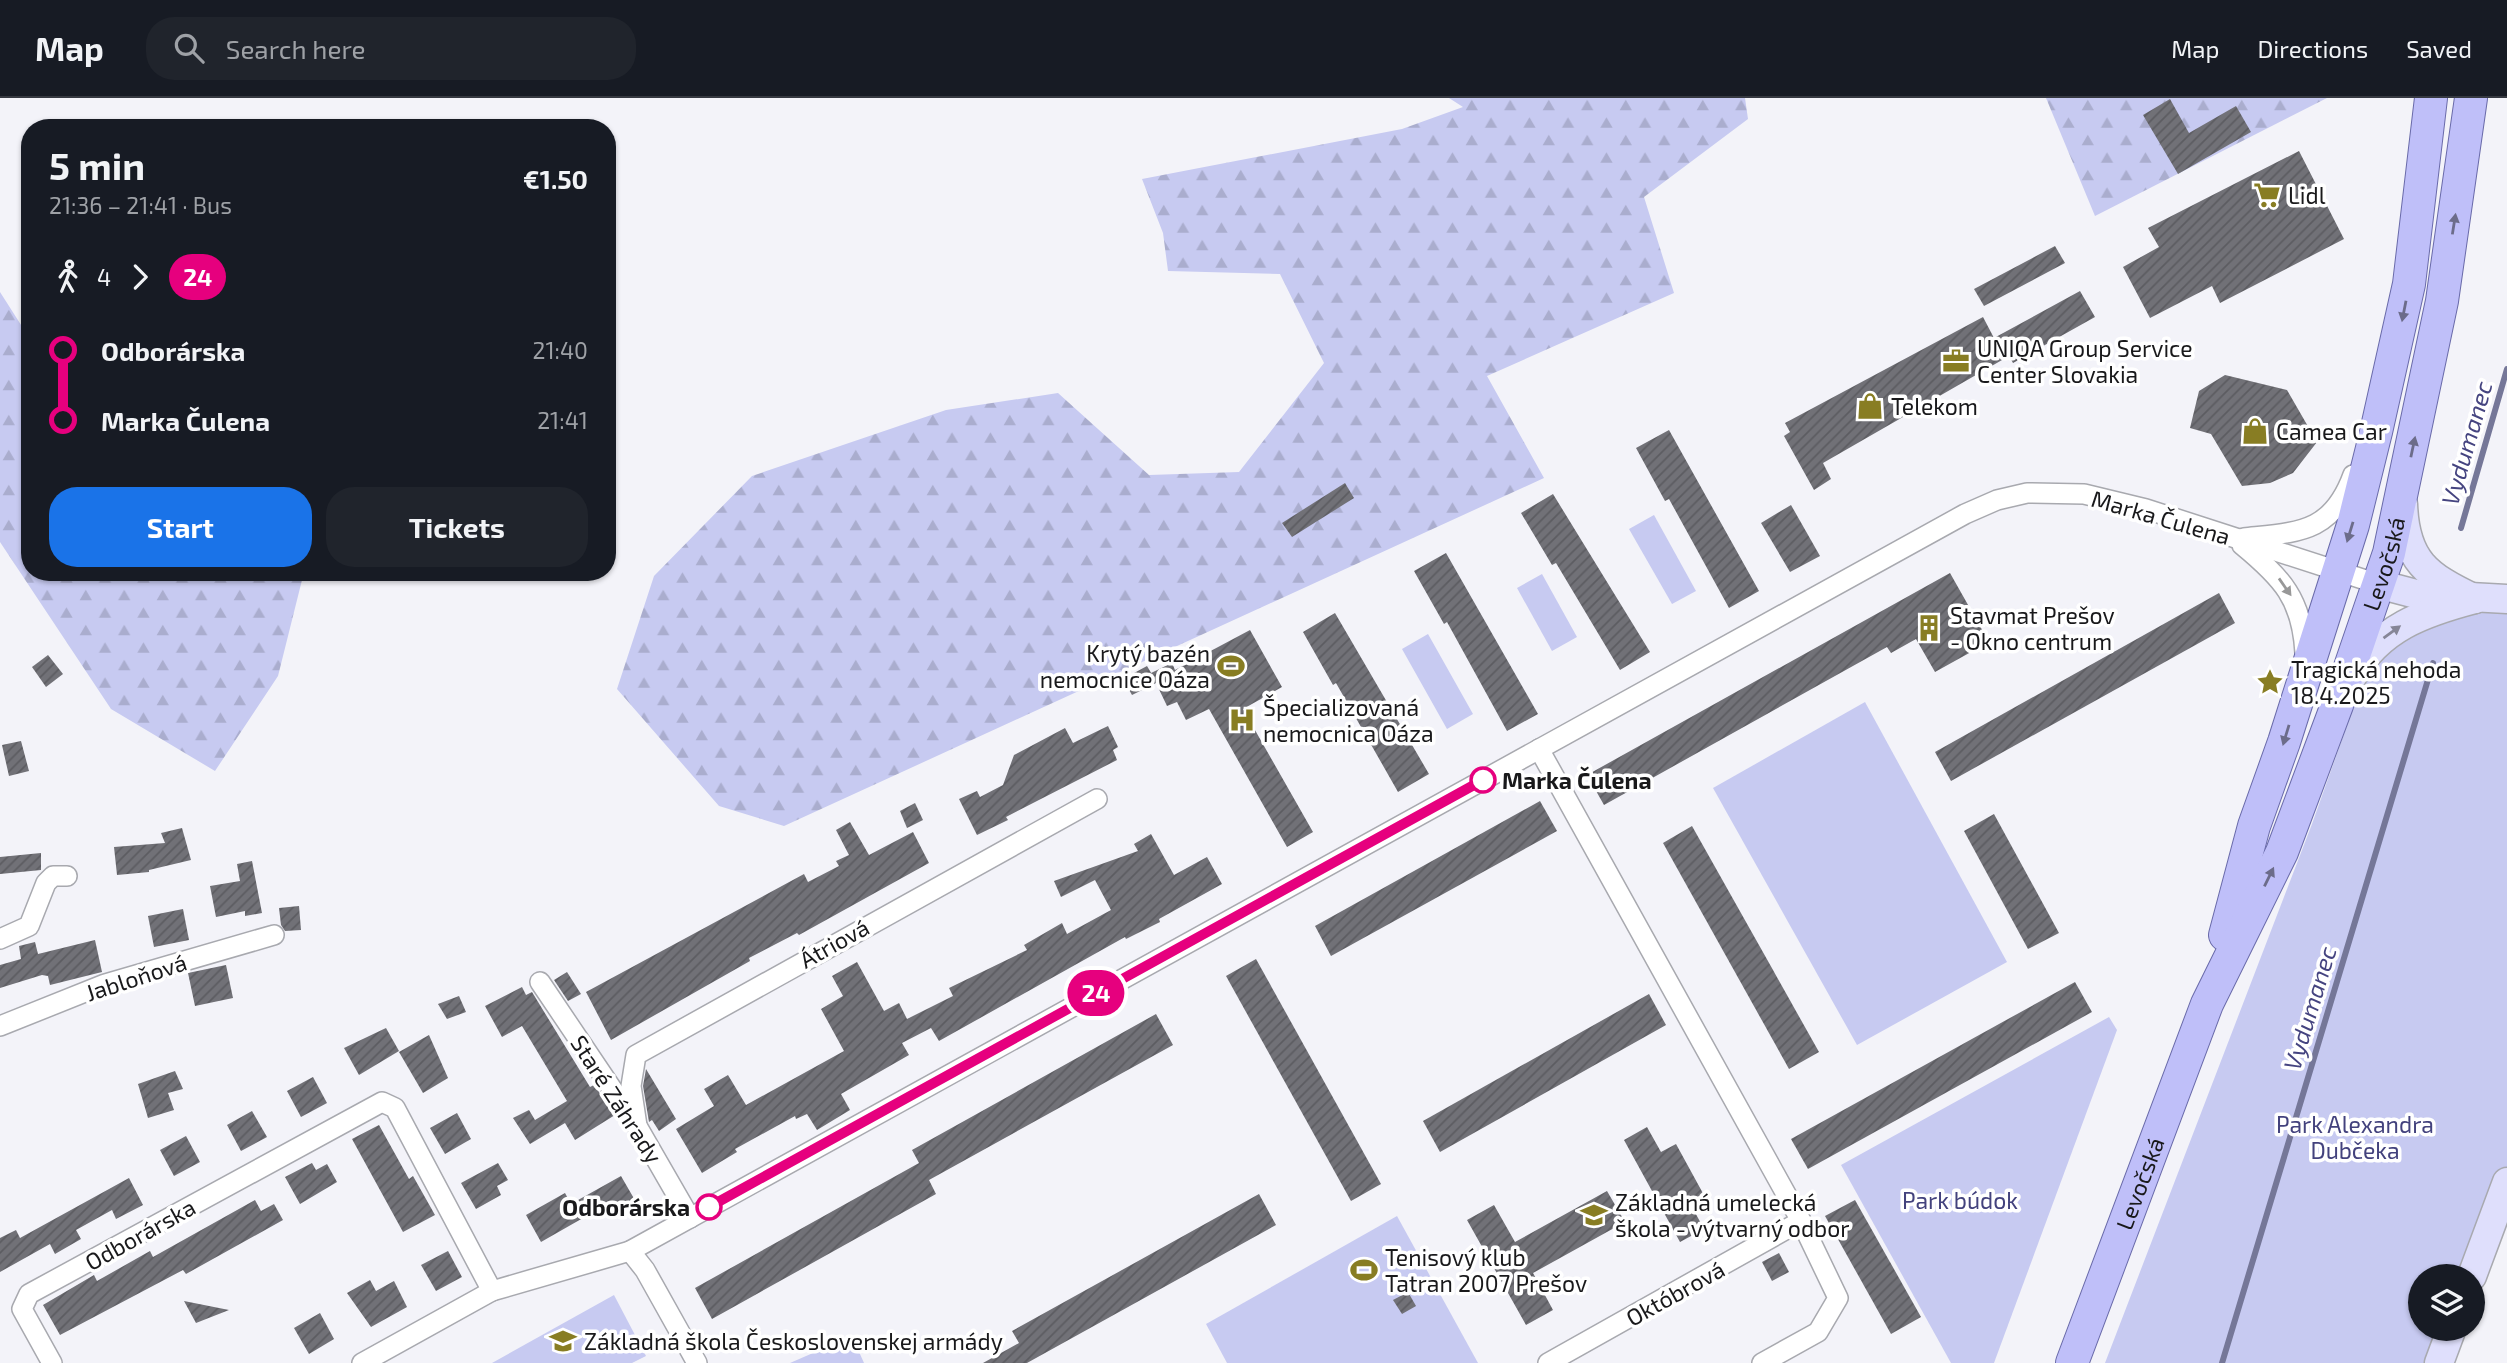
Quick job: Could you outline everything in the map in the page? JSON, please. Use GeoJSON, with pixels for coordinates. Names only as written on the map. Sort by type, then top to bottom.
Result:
{"type":"FeatureCollection","features":[{"type":"Feature","properties":{"kind":"main road","name":"Levočská"},"geometry":{"type":"LineString","coordinates":[[2207,1004],[2254,826],[2353,526],[2393,363],[2418,229],[2431,98]]}},
{"type":"Feature","properties":{"kind":"main road","name":"Levočská"},"geometry":{"type":"LineString","coordinates":[[2072,1363],[2207,1004],[2281,852],[2337,705],[2378,584],[2402,499],[2442,301],[2471,98]]}},
{"type":"Feature","properties":{"kind":"street"},"geometry":{"type":"LineString","coordinates":[[2236,539],[2304,530],[2326,518],[2338,506],[2344,497],[2393,363]]}},
{"type":"Feature","properties":{"kind":"street","name":"Marka Čulena"},"geometry":{"type":"LineString","coordinates":[[690,1218],[1965,514],[1997,500],[2027,493],[2084,494],[2146,509],[2378,584]]}},
{"type":"Feature","properties":{"kind":"street"},"geometry":{"type":"LineString","coordinates":[[2402,499],[2406,540],[2418,563],[2440,583],[2475,599]]}},
{"type":"Feature","properties":{"kind":"street"},"geometry":{"type":"LineString","coordinates":[[2236,539],[2268,567],[2291,594],[2304,631],[2306,670]]}},
{"type":"Feature","properties":{"kind":"street"},"geometry":{"type":"LineString","coordinates":[[2378,584],[2416,594],[2507,599]]}},
{"type":"Feature","properties":{"kind":"street"},"geometry":{"type":"LineString","coordinates":[[2337,705],[2355,673],[2382,639],[2414,618],[2475,599]]}},
{"type":"Feature","properties":{"kind":"street"},"geometry":{"type":"LineString","coordinates":[[1539,749],[1753,1133],[1838,1298],[1818,1332],[1762,1363]]}},
{"type":"Feature","properties":{"kind":"street","name":"Átriová"},"geometry":{"type":"LineString","coordinates":[[636,1126],[631,1086],[636,1055],[1097,799]]}},
{"type":"Feature","properties":{"kind":"street"},"geometry":{"type":"LineString","coordinates":[[0,939],[29,926],[46,883],[53,876],[67,876]]}},
{"type":"Feature","properties":{"kind":"street","name":"Jabloňová"},"geometry":{"type":"LineString","coordinates":[[0,1026],[105,984],[274,935]]}},
{"type":"Feature","properties":{"kind":"street","name":"Staré Záhrady"},"geometry":{"type":"LineString","coordinates":[[540,982],[636,1126],[690,1218]]}},
{"type":"Feature","properties":{"kind":"street","name":"Odborárska"},"geometry":{"type":"LineString","coordinates":[[52,1363],[22,1309],[29,1294],[382,1101],[395,1108],[492,1291]]}},
{"type":"Feature","properties":{"kind":"street"},"geometry":{"type":"LineString","coordinates":[[2476,1264],[2507,1182]]}},
{"type":"Feature","properties":{"kind":"street"},"geometry":{"type":"LineString","coordinates":[[362,1363],[492,1291],[630,1251],[690,1218]]}},
{"type":"Feature","properties":{"kind":"street","name":"Októbrová"},"geometry":{"type":"LineString","coordinates":[[1548,1363],[1801,1222]]}},
{"type":"Feature","properties":{"kind":"street"},"geometry":{"type":"LineString","coordinates":[[630,1251],[645,1270],[697,1363]]}},
{"type":"Feature","properties":{"kind":"street"},"geometry":{"type":"LineString","coordinates":[[2439,1363],[2447,1341]]}},
{"type":"Feature","properties":{"kind":"green space"},"geometry":{"type":"Polygon","coordinates":[[[1449,98],[1745,98],[1748,119],[1644,197],[1674,293],[1487,376],[1544,478],[784,826],[719,806],[617,689],[654,576],[752,476],[946,410],[1058,393],[1149,475],[1239,472],[1324,363],[1280,274],[1168,271],[1163,233],[1142,179],[1402,129],[1463,107],[1449,98]]]}},
{"type":"Feature","properties":{"kind":"green space"},"geometry":{"type":"Polygon","coordinates":[[[2046,98],[2327,98],[2095,216],[2046,98]]]}},
{"type":"Feature","properties":{"kind":"green space"},"geometry":{"type":"Polygon","coordinates":[[[0,292],[21,325],[21,574],[0,542],[0,292]]]}},
{"type":"Feature","properties":{"kind":"green space"},"geometry":{"type":"Polygon","coordinates":[[[1654,515],[1696,591],[1672,604],[1629,529],[1654,515]]]}},
{"type":"Feature","properties":{"kind":"green space"},"geometry":{"type":"Polygon","coordinates":[[[1542,574],[1577,637],[1552,651],[1517,588],[1542,574]]]}},
{"type":"Feature","properties":{"kind":"green space"},"geometry":{"type":"Polygon","coordinates":[[[26,581],[302,581],[278,676],[215,771],[111,709],[26,581]]]}},
{"type":"Feature","properties":{"kind":"green space","name":"Park Alexandra Dubčeka"},"geometry":{"type":"Polygon","coordinates":[[[2507,591],[2507,1181],[2477,1264],[2408,1264],[2408,1341],[2449,1341],[2441,1363],[2105,1363],[2312,824],[2371,658],[2468,605],[2507,591]]]}},
{"type":"Feature","properties":{"kind":"green space"},"geometry":{"type":"Polygon","coordinates":[[[1428,634],[1473,714],[1447,729],[1402,649],[1428,634]]]}},
{"type":"Feature","properties":{"kind":"green space"},"geometry":{"type":"Polygon","coordinates":[[[1865,702],[2007,962],[1857,1045],[1713,788],[1865,702]]]}},
{"type":"Feature","properties":{"kind":"green space","name":"Park búdok"},"geometry":{"type":"Polygon","coordinates":[[[2109,1017],[2117,1030],[1994,1363],[1951,1363],[1841,1165],[2109,1017]]]}},
{"type":"Feature","properties":{"kind":"green space","name":"Tenisový klub Tatran 2007 Prešov"},"geometry":{"type":"Polygon","coordinates":[[[1397,1216],[1478,1363],[1227,1363],[1206,1324],[1397,1216]]]}},
{"type":"Feature","properties":{"kind":"green space"},"geometry":{"type":"Polygon","coordinates":[[[614,1295],[646,1356],[632,1363],[492,1363],[614,1295]]]}},
{"type":"Feature","properties":{"kind":"green space"},"geometry":{"type":"Polygon","coordinates":[[[852,1336],[864,1363],[790,1363],[852,1336]]]}},
{"type":"Feature","properties":{"kind":"building"},"geometry":{"type":"Polygon","coordinates":[[[2170,99],[2189,133],[2236,106],[2251,132],[2178,174],[2143,115],[2170,99]]]}},
{"type":"Feature","properties":{"kind":"building","name":"Lidl"},"geometry":{"type":"Polygon","coordinates":[[[2299,151],[2344,239],[2220,303],[2212,286],[2150,318],[2123,267],[2159,247],[2148,228],[2299,151]]]}},
{"type":"Feature","properties":{"kind":"building"},"geometry":{"type":"Polygon","coordinates":[[[2055,246],[2065,263],[1984,306],[1974,289],[2055,246]]]}},
{"type":"Feature","properties":{"kind":"building","name":"Telekom"},"geometry":{"type":"Polygon","coordinates":[[[2080,291],[2095,317],[2013,363],[2009,356],[1823,463],[1831,479],[1814,490],[1784,436],[1790,432],[1785,423],[1983,317],[1994,338],[2080,291]]]}},
{"type":"Feature","properties":{"kind":"building","name":"Camea Car"},"geometry":{"type":"Polygon","coordinates":[[[2225,375],[2287,390],[2317,442],[2293,473],[2270,483],[2242,486],[2211,434],[2190,428],[2199,391],[2225,375]]]}},
{"type":"Feature","properties":{"kind":"building"},"geometry":{"type":"Polygon","coordinates":[[[1669,430],[1759,591],[1729,608],[1669,499],[1665,501],[1636,448],[1669,430]]]}},
{"type":"Feature","properties":{"kind":"building"},"geometry":{"type":"Polygon","coordinates":[[[1345,483],[1354,498],[1292,537],[1282,523],[1345,483]]]}},
{"type":"Feature","properties":{"kind":"building"},"geometry":{"type":"Polygon","coordinates":[[[1553,494],[1650,652],[1620,670],[1556,563],[1552,565],[1521,513],[1553,494]]]}},
{"type":"Feature","properties":{"kind":"building"},"geometry":{"type":"Polygon","coordinates":[[[1791,505],[1820,556],[1790,572],[1761,523],[1791,505]]]}},
{"type":"Feature","properties":{"kind":"building"},"geometry":{"type":"Polygon","coordinates":[[[1446,553],[1538,714],[1507,731],[1447,622],[1444,624],[1414,571],[1446,553]]]}},
{"type":"Feature","properties":{"kind":"building"},"geometry":{"type":"Polygon","coordinates":[[[1950,573],[1989,642],[1935,672],[1916,639],[1891,653],[1887,647],[1604,805],[1587,775],[1950,573]]]}},
{"type":"Feature","properties":{"kind":"building"},"geometry":{"type":"Polygon","coordinates":[[[2219,593],[2235,623],[1951,781],[1935,752],[2219,593]]]}},
{"type":"Feature","properties":{"kind":"building"},"geometry":{"type":"Polygon","coordinates":[[[1335,613],[1429,774],[1398,792],[1336,683],[1333,685],[1303,632],[1335,613]]]}},
{"type":"Feature","properties":{"kind":"building"},"geometry":{"type":"Polygon","coordinates":[[[1250,630],[1282,687],[1243,709],[1313,832],[1287,847],[1209,709],[1186,720],[1177,702],[1167,706],[1156,683],[1132,695],[1123,679],[1147,666],[1151,673],[1172,663],[1175,670],[1250,630]]]}},
{"type":"Feature","properties":{"kind":"building"},"geometry":{"type":"Polygon","coordinates":[[[48,655],[63,674],[46,687],[32,667],[48,655]]]}},
{"type":"Feature","properties":{"kind":"building"},"geometry":{"type":"Polygon","coordinates":[[[1108,726],[1118,747],[1113,750],[1117,760],[1006,817],[1008,820],[977,835],[959,799],[977,791],[980,797],[1003,785],[1014,755],[1065,728],[1073,743],[1108,726]]]}},
{"type":"Feature","properties":{"kind":"building"},"geometry":{"type":"Polygon","coordinates":[[[21,741],[29,771],[9,776],[2,745],[21,741]]]}},
{"type":"Feature","properties":{"kind":"building"},"geometry":{"type":"Polygon","coordinates":[[[1540,801],[1557,831],[1331,956],[1315,926],[1540,801]]]}},
{"type":"Feature","properties":{"kind":"building"},"geometry":{"type":"Polygon","coordinates":[[[915,803],[923,820],[907,828],[900,811],[915,803]]]}},
{"type":"Feature","properties":{"kind":"building"},"geometry":{"type":"Polygon","coordinates":[[[1994,814],[2059,933],[2028,949],[1964,831],[1994,814]]]}},
{"type":"Feature","properties":{"kind":"building"},"geometry":{"type":"Polygon","coordinates":[[[850,822],[869,855],[913,832],[929,863],[799,935],[797,933],[749,958],[750,961],[611,1040],[586,992],[804,874],[808,882],[839,866],[836,861],[849,855],[836,830],[850,822]]]}},
{"type":"Feature","properties":{"kind":"building"},"geometry":{"type":"Polygon","coordinates":[[[1692,826],[1819,1052],[1789,1069],[1663,843],[1692,826]]]}},
{"type":"Feature","properties":{"kind":"building"},"geometry":{"type":"Polygon","coordinates":[[[182,828],[191,860],[149,872],[117,875],[114,847],[165,843],[161,833],[182,828]]]}},
{"type":"Feature","properties":{"kind":"building"},"geometry":{"type":"Polygon","coordinates":[[[1151,834],[1174,875],[1207,857],[1222,884],[1159,919],[1160,922],[1126,939],[1125,937],[939,1041],[931,1028],[902,1043],[909,1055],[841,1094],[850,1110],[817,1130],[807,1114],[796,1119],[795,1116],[735,1149],[737,1152],[702,1173],[676,1129],[714,1106],[704,1089],[728,1075],[746,1105],[844,1051],[821,1009],[843,996],[832,976],[857,962],[884,1011],[899,1003],[907,1019],[953,996],[949,988],[1027,950],[1024,945],[1062,923],[1067,934],[1111,910],[1095,880],[1061,897],[1054,881],[1138,851],[1134,844],[1151,834]]]}},
{"type":"Feature","properties":{"kind":"building"},"geometry":{"type":"Polygon","coordinates":[[[41,853],[41,870],[0,874],[0,857],[41,853]]]}},
{"type":"Feature","properties":{"kind":"building"},"geometry":{"type":"Polygon","coordinates":[[[252,861],[262,913],[245,916],[245,911],[216,917],[210,886],[240,881],[237,864],[252,861]]]}},
{"type":"Feature","properties":{"kind":"building"},"geometry":{"type":"Polygon","coordinates":[[[299,906],[301,930],[285,931],[281,925],[279,908],[299,906]]]}},
{"type":"Feature","properties":{"kind":"building"},"geometry":{"type":"Polygon","coordinates":[[[183,909],[189,940],[154,947],[148,916],[183,909]]]}},
{"type":"Feature","properties":{"kind":"building"},"geometry":{"type":"Polygon","coordinates":[[[95,940],[102,972],[50,985],[48,976],[42,975],[0,988],[0,965],[21,959],[19,946],[35,942],[38,954],[95,940]]]}},
{"type":"Feature","properties":{"kind":"building"},"geometry":{"type":"Polygon","coordinates":[[[1256,959],[1381,1184],[1351,1201],[1226,976],[1256,959]]]}},
{"type":"Feature","properties":{"kind":"building"},"geometry":{"type":"Polygon","coordinates":[[[226,965],[233,998],[195,1006],[188,973],[226,965]]]}},
{"type":"Feature","properties":{"kind":"building"},"geometry":{"type":"Polygon","coordinates":[[[567,972],[581,994],[568,1001],[554,980],[567,972]]]}},
{"type":"Feature","properties":{"kind":"building"},"geometry":{"type":"Polygon","coordinates":[[[2075,982],[2092,1012],[1808,1169],[1791,1139],[2075,982]]]}},
{"type":"Feature","properties":{"kind":"building"},"geometry":{"type":"Polygon","coordinates":[[[522,987],[526,995],[532,992],[590,1087],[594,1085],[615,1115],[575,1140],[565,1123],[530,1144],[513,1118],[529,1110],[535,1120],[567,1101],[522,1026],[502,1037],[485,1006],[522,987]]]}},
{"type":"Feature","properties":{"kind":"building"},"geometry":{"type":"Polygon","coordinates":[[[1649,994],[1666,1025],[1440,1152],[1423,1121],[1649,994]]]}},
{"type":"Feature","properties":{"kind":"building"},"geometry":{"type":"Polygon","coordinates":[[[459,996],[466,1012],[447,1019],[438,1004],[459,996]]]}},
{"type":"Feature","properties":{"kind":"building"},"geometry":{"type":"Polygon","coordinates":[[[1156,1014],[1173,1045],[929,1180],[936,1194],[712,1319],[695,1288],[919,1163],[912,1150],[1156,1014]]]}},
{"type":"Feature","properties":{"kind":"building"},"geometry":{"type":"Polygon","coordinates":[[[386,1028],[399,1051],[359,1075],[344,1048],[386,1028]]]}},
{"type":"Feature","properties":{"kind":"building"},"geometry":{"type":"Polygon","coordinates":[[[429,1035],[448,1078],[423,1093],[399,1052],[429,1035]]]}},
{"type":"Feature","properties":{"kind":"building"},"geometry":{"type":"Polygon","coordinates":[[[646,1069],[676,1119],[659,1131],[652,1120],[649,1122],[643,1086],[646,1069]]]}},
{"type":"Feature","properties":{"kind":"building"},"geometry":{"type":"Polygon","coordinates":[[[175,1071],[183,1089],[168,1093],[174,1110],[148,1118],[138,1084],[175,1071]]]}},
{"type":"Feature","properties":{"kind":"building"},"geometry":{"type":"Polygon","coordinates":[[[313,1077],[327,1103],[301,1117],[287,1091],[313,1077]]]}},
{"type":"Feature","properties":{"kind":"building"},"geometry":{"type":"Polygon","coordinates":[[[252,1111],[267,1137],[241,1151],[227,1125],[252,1111]]]}},
{"type":"Feature","properties":{"kind":"building"},"geometry":{"type":"Polygon","coordinates":[[[457,1113],[471,1139],[445,1154],[430,1128],[457,1113]]]}},
{"type":"Feature","properties":{"kind":"building"},"geometry":{"type":"Polygon","coordinates":[[[379,1125],[409,1179],[413,1176],[435,1215],[403,1232],[352,1139],[379,1125]]]}},
{"type":"Feature","properties":{"kind":"building"},"geometry":{"type":"Polygon","coordinates":[[[1647,1127],[1661,1152],[1676,1144],[1705,1197],[1691,1205],[1704,1229],[1680,1242],[1624,1140],[1647,1127]]]}},
{"type":"Feature","properties":{"kind":"building"},"geometry":{"type":"Polygon","coordinates":[[[186,1136],[200,1162],[174,1176],[160,1150],[186,1136]]]}},
{"type":"Feature","properties":{"kind":"building"},"geometry":{"type":"Polygon","coordinates":[[[312,1163],[316,1170],[327,1164],[337,1182],[300,1204],[285,1177],[312,1163]]]}},
{"type":"Feature","properties":{"kind":"building"},"geometry":{"type":"Polygon","coordinates":[[[498,1163],[508,1180],[497,1186],[501,1195],[476,1209],[461,1183],[498,1163]]]}},
{"type":"Feature","properties":{"kind":"building"},"geometry":{"type":"Polygon","coordinates":[[[621,1176],[636,1202],[610,1217],[604,1206],[541,1242],[526,1215],[565,1193],[571,1204],[621,1176]]]}},
{"type":"Feature","properties":{"kind":"building"},"geometry":{"type":"Polygon","coordinates":[[[129,1178],[143,1205],[116,1219],[112,1210],[76,1230],[81,1239],[55,1254],[50,1244],[0,1272],[0,1238],[16,1230],[20,1238],[129,1178]]]}},
{"type":"Feature","properties":{"kind":"building"},"geometry":{"type":"Polygon","coordinates":[[[1607,1191],[1625,1222],[1533,1273],[1553,1310],[1526,1325],[1467,1220],[1494,1205],[1515,1242],[1607,1191]]]}},
{"type":"Feature","properties":{"kind":"building"},"geometry":{"type":"Polygon","coordinates":[[[1259,1194],[1276,1225],[1027,1363],[983,1363],[1019,1343],[1012,1331],[1259,1194]]]}},
{"type":"Feature","properties":{"kind":"building"},"geometry":{"type":"Polygon","coordinates":[[[255,1200],[261,1211],[274,1204],[283,1220],[186,1274],[183,1270],[60,1335],[43,1305],[94,1275],[97,1281],[150,1251],[153,1257],[255,1200]]]}},
{"type":"Feature","properties":{"kind":"building"},"geometry":{"type":"Polygon","coordinates":[[[1855,1200],[1921,1317],[1891,1334],[1825,1216],[1855,1200]]]}},
{"type":"Feature","properties":{"kind":"building"},"geometry":{"type":"Polygon","coordinates":[[[448,1251],[462,1277],[436,1291],[421,1265],[448,1251]]]}},
{"type":"Feature","properties":{"kind":"building"},"geometry":{"type":"Polygon","coordinates":[[[1779,1253],[1789,1272],[1772,1281],[1762,1262],[1779,1253]]]}},
{"type":"Feature","properties":{"kind":"building"},"geometry":{"type":"Polygon","coordinates":[[[370,1280],[376,1291],[394,1281],[407,1307],[371,1327],[347,1293],[370,1280]]]}},
{"type":"Feature","properties":{"kind":"building"},"geometry":{"type":"Polygon","coordinates":[[[1408,1292],[1416,1306],[1402,1314],[1393,1300],[1408,1292]]]}},
{"type":"Feature","properties":{"kind":"building"},"geometry":{"type":"Polygon","coordinates":[[[184,1301],[229,1310],[196,1323],[184,1301]]]}},
{"type":"Feature","properties":{"kind":"building"},"geometry":{"type":"Polygon","coordinates":[[[320,1313],[334,1339],[309,1354],[294,1328],[320,1313]]]}},
{"type":"Feature","properties":{"kind":"waterway","name":"Vydumanec"},"geometry":{"type":"LineString","coordinates":[[2461,528],[2507,369]]}},
{"type":"Feature","properties":{"kind":"waterway","name":"Vydumanec"},"geometry":{"type":"LineString","coordinates":[[2222,1363],[2433,663]]}},
{"type":"Feature","properties":{"kind":"bus line","name":"24"},"geometry":{"type":"LineString","coordinates":[[709,1207],[1483,780]]}},
{"type":"Feature","properties":{"kind":"place","name":"Lidl"},"geometry":{"type":"Point","coordinates":[2267,195]}},
{"type":"Feature","properties":{"kind":"place","name":"UNIQA Group Service Center Slovakia"},"geometry":{"type":"Point","coordinates":[1956,361]}},
{"type":"Feature","properties":{"kind":"place","name":"Telekom"},"geometry":{"type":"Point","coordinates":[1870,406]}},
{"type":"Feature","properties":{"kind":"place","name":"Camea Car"},"geometry":{"type":"Point","coordinates":[2255,431]}},
{"type":"Feature","properties":{"kind":"place","name":"Stavmat Prešov - Okno centrum"},"geometry":{"type":"Point","coordinates":[1929,628]}},
{"type":"Feature","properties":{"kind":"place","name":"Krytý bazén nemocnice Oáza"},"geometry":{"type":"Point","coordinates":[1231,666]}},
{"type":"Feature","properties":{"kind":"place","name":"Tragická nehoda 18.4.2025"},"geometry":{"type":"Point","coordinates":[2270,682]}},
{"type":"Feature","properties":{"kind":"place","name":"Špecializovaná nemocnica Oáza"},"geometry":{"type":"Point","coordinates":[1242,720]}},
{"type":"Feature","properties":{"kind":"place","name":"Marka Čulena"},"geometry":{"type":"Point","coordinates":[1483,780]}},
{"type":"Feature","properties":{"kind":"place","name":"Odborárska"},"geometry":{"type":"Point","coordinates":[709,1207]}},
{"type":"Feature","properties":{"kind":"place","name":"Základná umelecká škola - výtvarný odbor"},"geometry":{"type":"Point","coordinates":[1594,1215]}},
{"type":"Feature","properties":{"kind":"place","name":"Tenisový klub Tatran 2007 Prešov"},"geometry":{"type":"Point","coordinates":[1364,1270]}},
{"type":"Feature","properties":{"kind":"place","name":"Základná škola Československej armády"},"geometry":{"type":"Point","coordinates":[563,1341]}}]}
